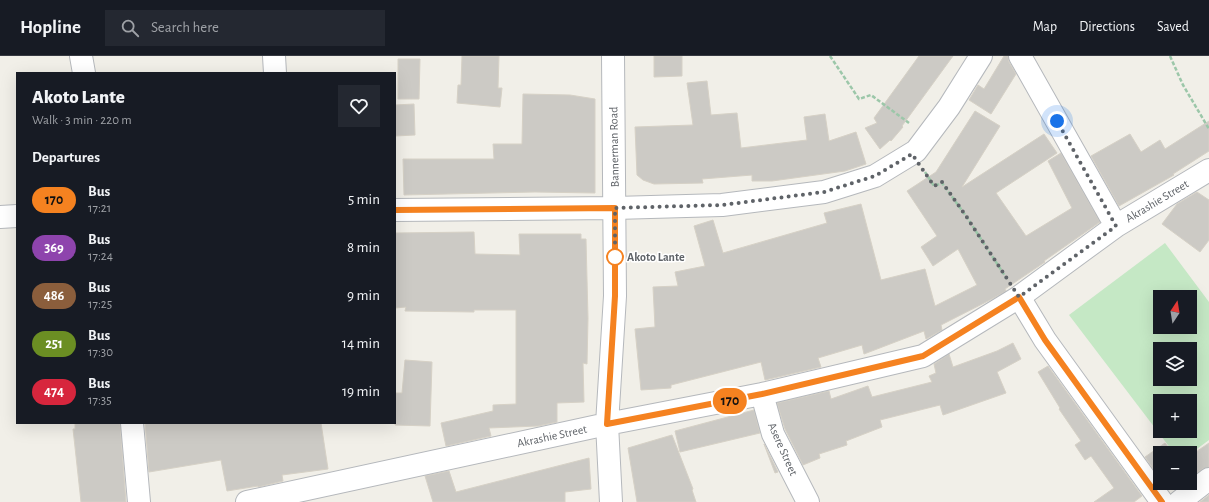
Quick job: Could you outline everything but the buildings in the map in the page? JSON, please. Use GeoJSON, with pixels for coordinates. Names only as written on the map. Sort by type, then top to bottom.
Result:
{"type":"FeatureCollection","features":[{"type":"Feature","properties":{"kind":"street"},"geometry":{"type":"LineString","coordinates":[[81,56],[84,72]]}},
{"type":"Feature","properties":{"kind":"street"},"geometry":{"type":"LineString","coordinates":[[274,56],[275,72]]}},
{"type":"Feature","properties":{"kind":"street","name":"Bannerman Road"},"geometry":{"type":"LineString","coordinates":[[611,502],[607,424],[615,296],[613,56]]}},
{"type":"Feature","properties":{"kind":"street"},"geometry":{"type":"LineString","coordinates":[[396,210],[615,208],[722,205],[824,192],[875,176],[916,151],[949,107],[981,56]]}},
{"type":"Feature","properties":{"kind":"street"},"geometry":{"type":"LineString","coordinates":[[1020,56],[1116,226]]}},
{"type":"Feature","properties":{"kind":"street","name":"Akrashie Street"},"geometry":{"type":"LineString","coordinates":[[247,502],[607,424],[762,394],[923,356],[1019,297],[1116,226],[1209,170]]}},
{"type":"Feature","properties":{"kind":"street"},"geometry":{"type":"LineString","coordinates":[[0,217],[16,216]]}},
{"type":"Feature","properties":{"kind":"street"},"geometry":{"type":"LineString","coordinates":[[1019,297],[1045,340],[1162,502]]}},
{"type":"Feature","properties":{"kind":"street","name":"Asere Street"},"geometry":{"type":"LineString","coordinates":[[762,394],[773,434],[808,502]]}},
{"type":"Feature","properties":{"kind":"street"},"geometry":{"type":"LineString","coordinates":[[132,424],[139,502]]}},
{"type":"Feature","properties":{"kind":"street"},"geometry":{"type":"LineString","coordinates":[[1179,502],[1209,479]]}},
{"type":"Feature","properties":{"kind":"path"},"geometry":{"type":"LineString","coordinates":[[830,56],[859,99],[871,95],[927,136]]}},
{"type":"Feature","properties":{"kind":"path"},"geometry":{"type":"LineString","coordinates":[[1170,56],[1183,85],[1209,129]]}},
{"type":"Feature","properties":{"kind":"path"},"geometry":{"type":"LineString","coordinates":[[912,154],[934,186],[942,182],[1019,297]]}},
{"type":"Feature","properties":{"kind":"green space"},"geometry":{"type":"Polygon","coordinates":[[[1165,243],[1209,302],[1209,440],[1197,449],[1197,446],[1169,446],[1163,438],[1197,438],[1197,394],[1153,394],[1153,425],[1069,315],[1165,243]]]}},
{"type":"Feature","properties":{"kind":"bus line","name":"170"},"geometry":{"type":"LineString","coordinates":[[396,210],[615,208],[615,296],[607,424],[762,394],[923,356],[1019,297],[1045,340],[1162,502]]}},
{"type":"Feature","properties":{"kind":"place","name":"Akoto Lante"},"geometry":{"type":"Point","coordinates":[615,257]}},
{"type":"Feature","properties":{"kind":"route"},"geometry":{"type":"LineString","coordinates":[[615,257],[615,208],[722,205],[824,192],[875,176],[912,154],[934,186],[942,182],[1019,297],[1116,226],[1057,121]]}}]}
